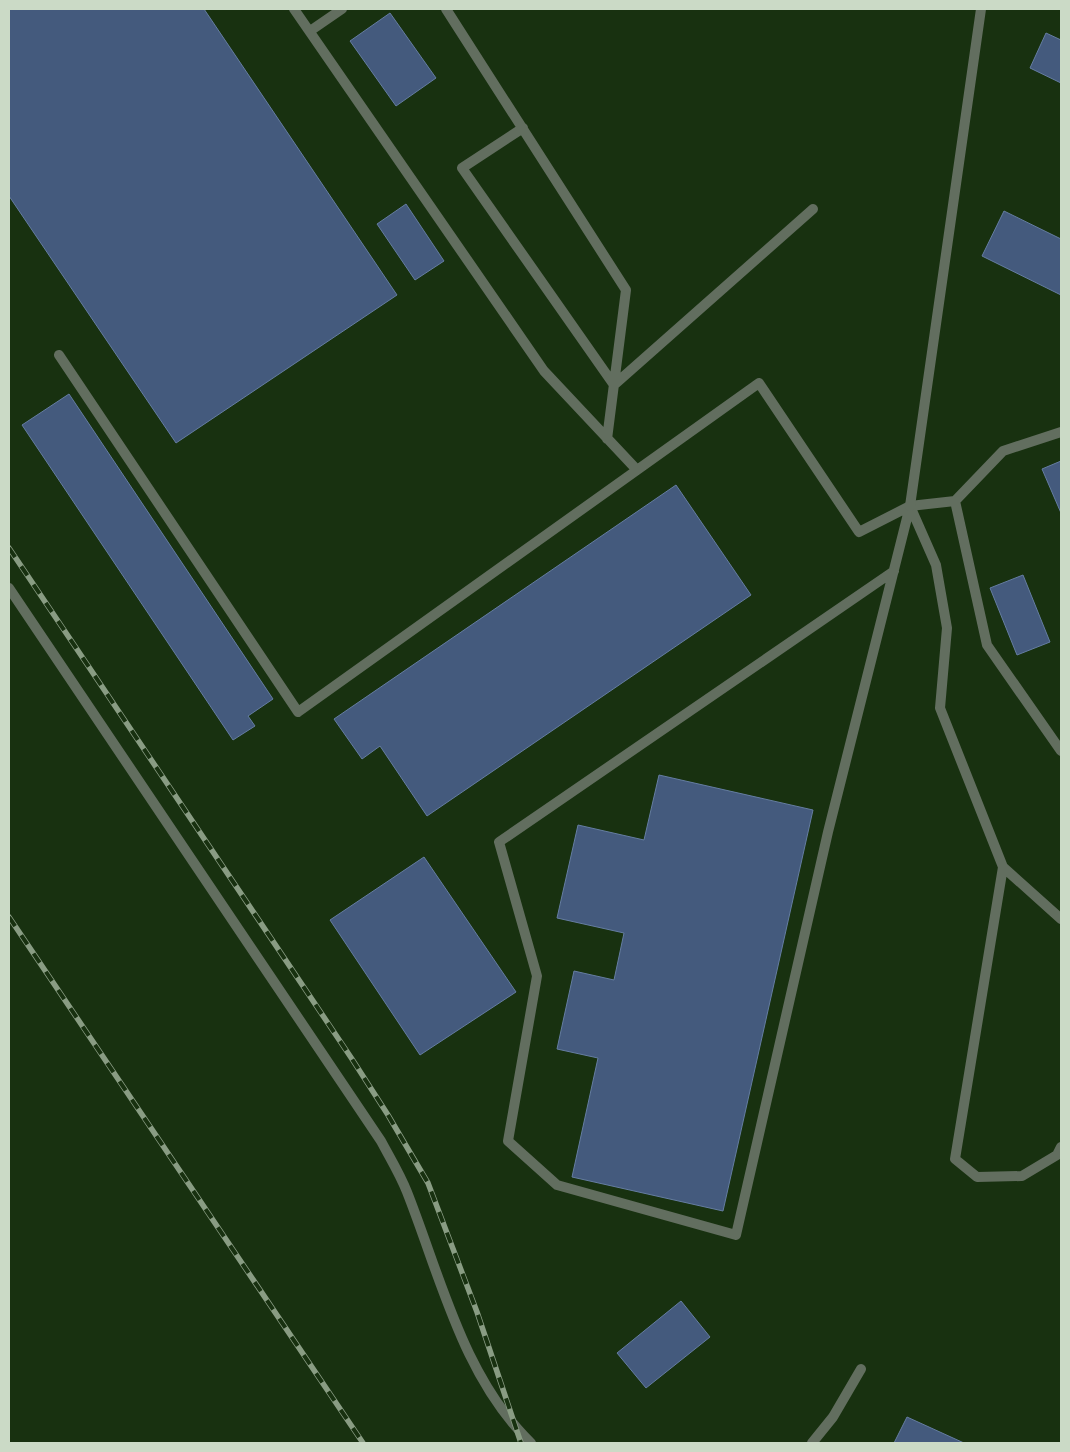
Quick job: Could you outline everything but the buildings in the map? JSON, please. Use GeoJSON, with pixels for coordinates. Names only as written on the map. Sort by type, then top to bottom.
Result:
{"type":"FeatureCollection","features":[{"type":"Feature","properties":{"kind":"street"},"geometry":{"type":"LineString","coordinates":[[294,9],[544,371],[637,470]]}},
{"type":"Feature","properties":{"kind":"street"},"geometry":{"type":"LineString","coordinates":[[310,32],[342,9]]}},
{"type":"Feature","properties":{"kind":"street"},"geometry":{"type":"LineString","coordinates":[[446,9],[626,290],[607,439]]}},
{"type":"Feature","properties":{"kind":"street"},"geometry":{"type":"LineString","coordinates":[[894,571],[499,842],[537,976],[508,1141],[557,1185],[736,1235],[828,832],[894,571],[910,506],[981,9]]}},
{"type":"Feature","properties":{"kind":"street"},"geometry":{"type":"LineString","coordinates":[[523,128],[462,168],[614,385]]}},
{"type":"Feature","properties":{"kind":"street"},"geometry":{"type":"LineString","coordinates":[[614,385],[813,209]]}},
{"type":"Feature","properties":{"kind":"street"},"geometry":{"type":"LineString","coordinates":[[59,355],[298,712],[759,383],[859,532],[910,506],[955,501],[1003,451],[1061,432]]}},
{"type":"Feature","properties":{"kind":"street"},"geometry":{"type":"LineString","coordinates":[[955,501],[987,645],[1061,751]]}},
{"type":"Feature","properties":{"kind":"street"},"geometry":{"type":"LineString","coordinates":[[910,506],[936,565],[947,628],[940,708],[1002,867],[1061,919]]}},
{"type":"Feature","properties":{"kind":"street"},"geometry":{"type":"LineString","coordinates":[[9,588],[381,1141],[406,1190],[463,1341],[486,1388],[516,1428],[531,1443]]}},
{"type":"Feature","properties":{"kind":"street"},"geometry":{"type":"LineString","coordinates":[[1002,867],[955,1159],[977,1177],[1022,1176],[1057,1156],[1061,1147]]}},
{"type":"Feature","properties":{"kind":"street"},"geometry":{"type":"LineString","coordinates":[[812,1443],[833,1418],[861,1369]]}},
{"type":"Feature","properties":{"kind":"railway"},"geometry":{"type":"LineString","coordinates":[[9,548],[352,1059],[428,1183],[477,1312],[521,1443]]}},
{"type":"Feature","properties":{"kind":"railway"},"geometry":{"type":"LineString","coordinates":[[9,917],[363,1443]]}}]}
